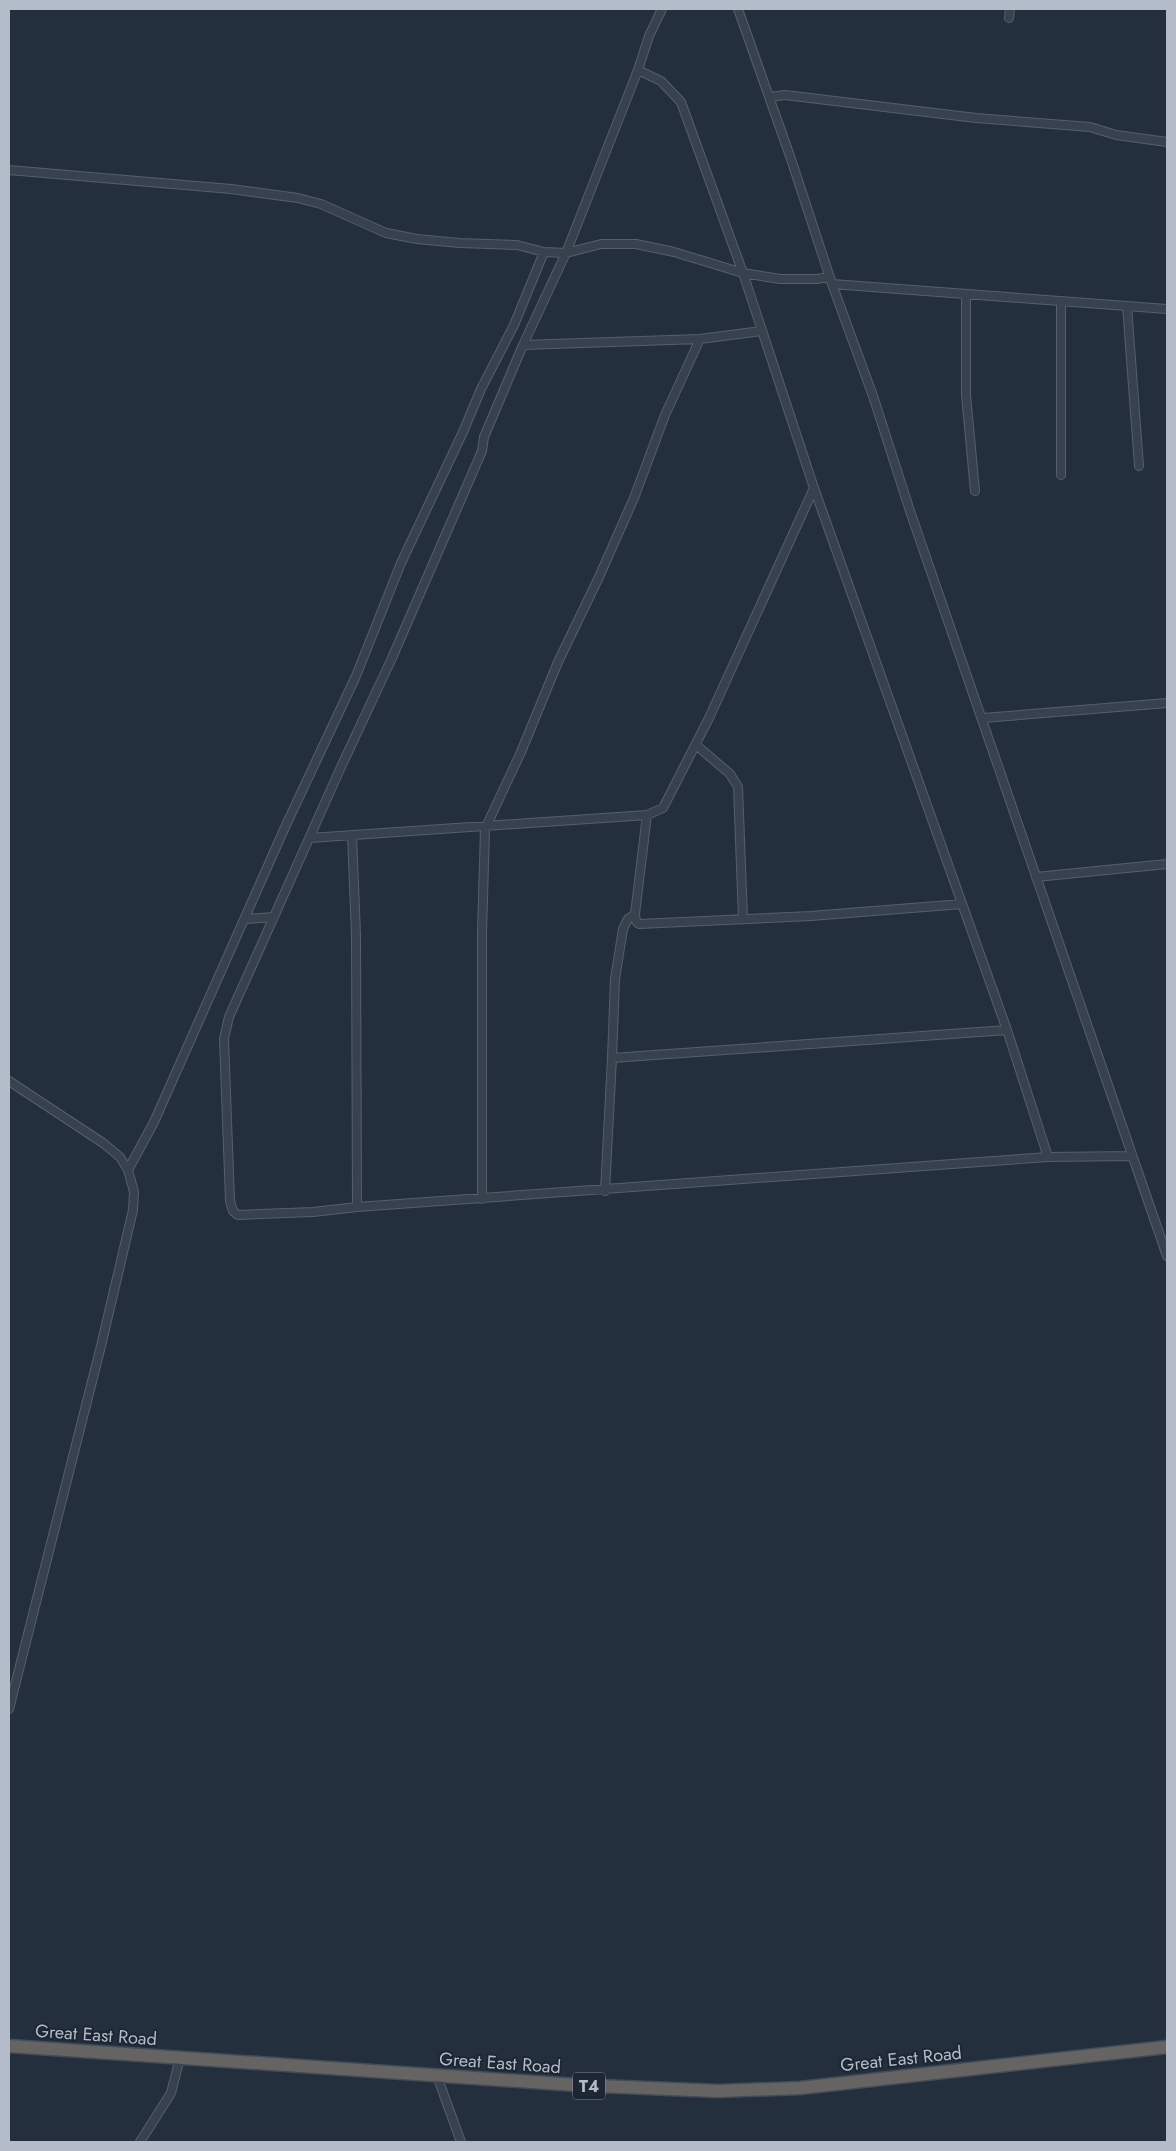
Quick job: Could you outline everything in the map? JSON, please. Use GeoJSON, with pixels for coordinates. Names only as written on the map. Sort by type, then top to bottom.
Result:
{"type":"FeatureCollection","features":[{"type":"Feature","properties":{"kind":"highway","name":"Great East Road"},"geometry":{"type":"LineString","coordinates":[[9,2046],[659,2090],[756,2091],[1167,2047]]}},
{"type":"Feature","properties":{"kind":"street"},"geometry":{"type":"LineString","coordinates":[[662,9],[649,36],[638,70],[566,253],[522,346],[484,437],[482,451],[225,1029],[230,1201],[233,1211],[238,1215],[314,1212],[357,1207],[605,1191],[1048,1157],[1132,1156]]}},
{"type":"Feature","properties":{"kind":"street"},"geometry":{"type":"LineString","coordinates":[[738,9],[873,396],[913,520],[983,718],[1167,1256]]}},
{"type":"Feature","properties":{"kind":"street"},"geometry":{"type":"LineString","coordinates":[[1009,18],[1010,9]]}},
{"type":"Feature","properties":{"kind":"street"},"geometry":{"type":"LineString","coordinates":[[638,70],[661,81],[681,102],[743,273],[814,488],[1008,1030],[1048,1157]]}},
{"type":"Feature","properties":{"kind":"street"},"geometry":{"type":"LineString","coordinates":[[770,97],[785,95],[976,118],[1090,127],[1116,135],[1167,142]]}},
{"type":"Feature","properties":{"kind":"street"},"geometry":{"type":"LineString","coordinates":[[9,170],[231,189],[298,198],[321,204],[386,234],[458,244],[517,246],[544,252],[566,253],[602,244],[636,244],[674,252],[743,273],[780,279],[831,280],[966,294],[1167,309]]}},
{"type":"Feature","properties":{"kind":"street"},"geometry":{"type":"LineString","coordinates":[[128,1170],[154,1122],[246,919],[286,825],[356,676],[401,563],[463,432],[481,389],[514,325],[544,252]]}},
{"type":"Feature","properties":{"kind":"street"},"geometry":{"type":"LineString","coordinates":[[966,294],[966,394],[975,491]]}},
{"type":"Feature","properties":{"kind":"street"},"geometry":{"type":"LineString","coordinates":[[1061,301],[1061,475]]}},
{"type":"Feature","properties":{"kind":"street"},"geometry":{"type":"LineString","coordinates":[[1127,306],[1139,466]]}},
{"type":"Feature","properties":{"kind":"street"},"geometry":{"type":"LineString","coordinates":[[522,346],[540,343],[700,339],[761,331]]}},
{"type":"Feature","properties":{"kind":"street"},"geometry":{"type":"LineString","coordinates":[[482,1199],[484,834],[522,752],[558,662],[618,533],[666,415],[700,339]]}},
{"type":"Feature","properties":{"kind":"street"},"geometry":{"type":"LineString","coordinates":[[310,838],[647,815],[663,808],[696,745],[814,488]]}},
{"type":"Feature","properties":{"kind":"street"},"geometry":{"type":"LineString","coordinates":[[983,718],[1167,703]]}},
{"type":"Feature","properties":{"kind":"street"},"geometry":{"type":"LineString","coordinates":[[696,745],[730,774],[738,787],[743,920]]}},
{"type":"Feature","properties":{"kind":"street"},"geometry":{"type":"LineString","coordinates":[[647,815],[635,914],[636,921],[639,924],[743,920],[962,904]]}},
{"type":"Feature","properties":{"kind":"street"},"geometry":{"type":"LineString","coordinates":[[352,835],[356,935],[357,1207]]}},
{"type":"Feature","properties":{"kind":"street"},"geometry":{"type":"LineString","coordinates":[[1036,877],[1167,864]]}},
{"type":"Feature","properties":{"kind":"street"},"geometry":{"type":"LineString","coordinates":[[605,1191],[615,978],[623,928],[628,918],[635,914]]}},
{"type":"Feature","properties":{"kind":"street"},"geometry":{"type":"LineString","coordinates":[[246,919],[274,917]]}},
{"type":"Feature","properties":{"kind":"street"},"geometry":{"type":"LineString","coordinates":[[612,1058],[1008,1030]]}},
{"type":"Feature","properties":{"kind":"street"},"geometry":{"type":"LineString","coordinates":[[9,1080],[103,1143],[120,1157],[128,1170],[134,1192],[133,1210],[101,1346],[9,1709]]}},
{"type":"Feature","properties":{"kind":"street"},"geometry":{"type":"LineString","coordinates":[[140,2142],[171,2093],[180,2058]]}},
{"type":"Feature","properties":{"kind":"street"},"geometry":{"type":"LineString","coordinates":[[437,2076],[461,2142]]}}]}
